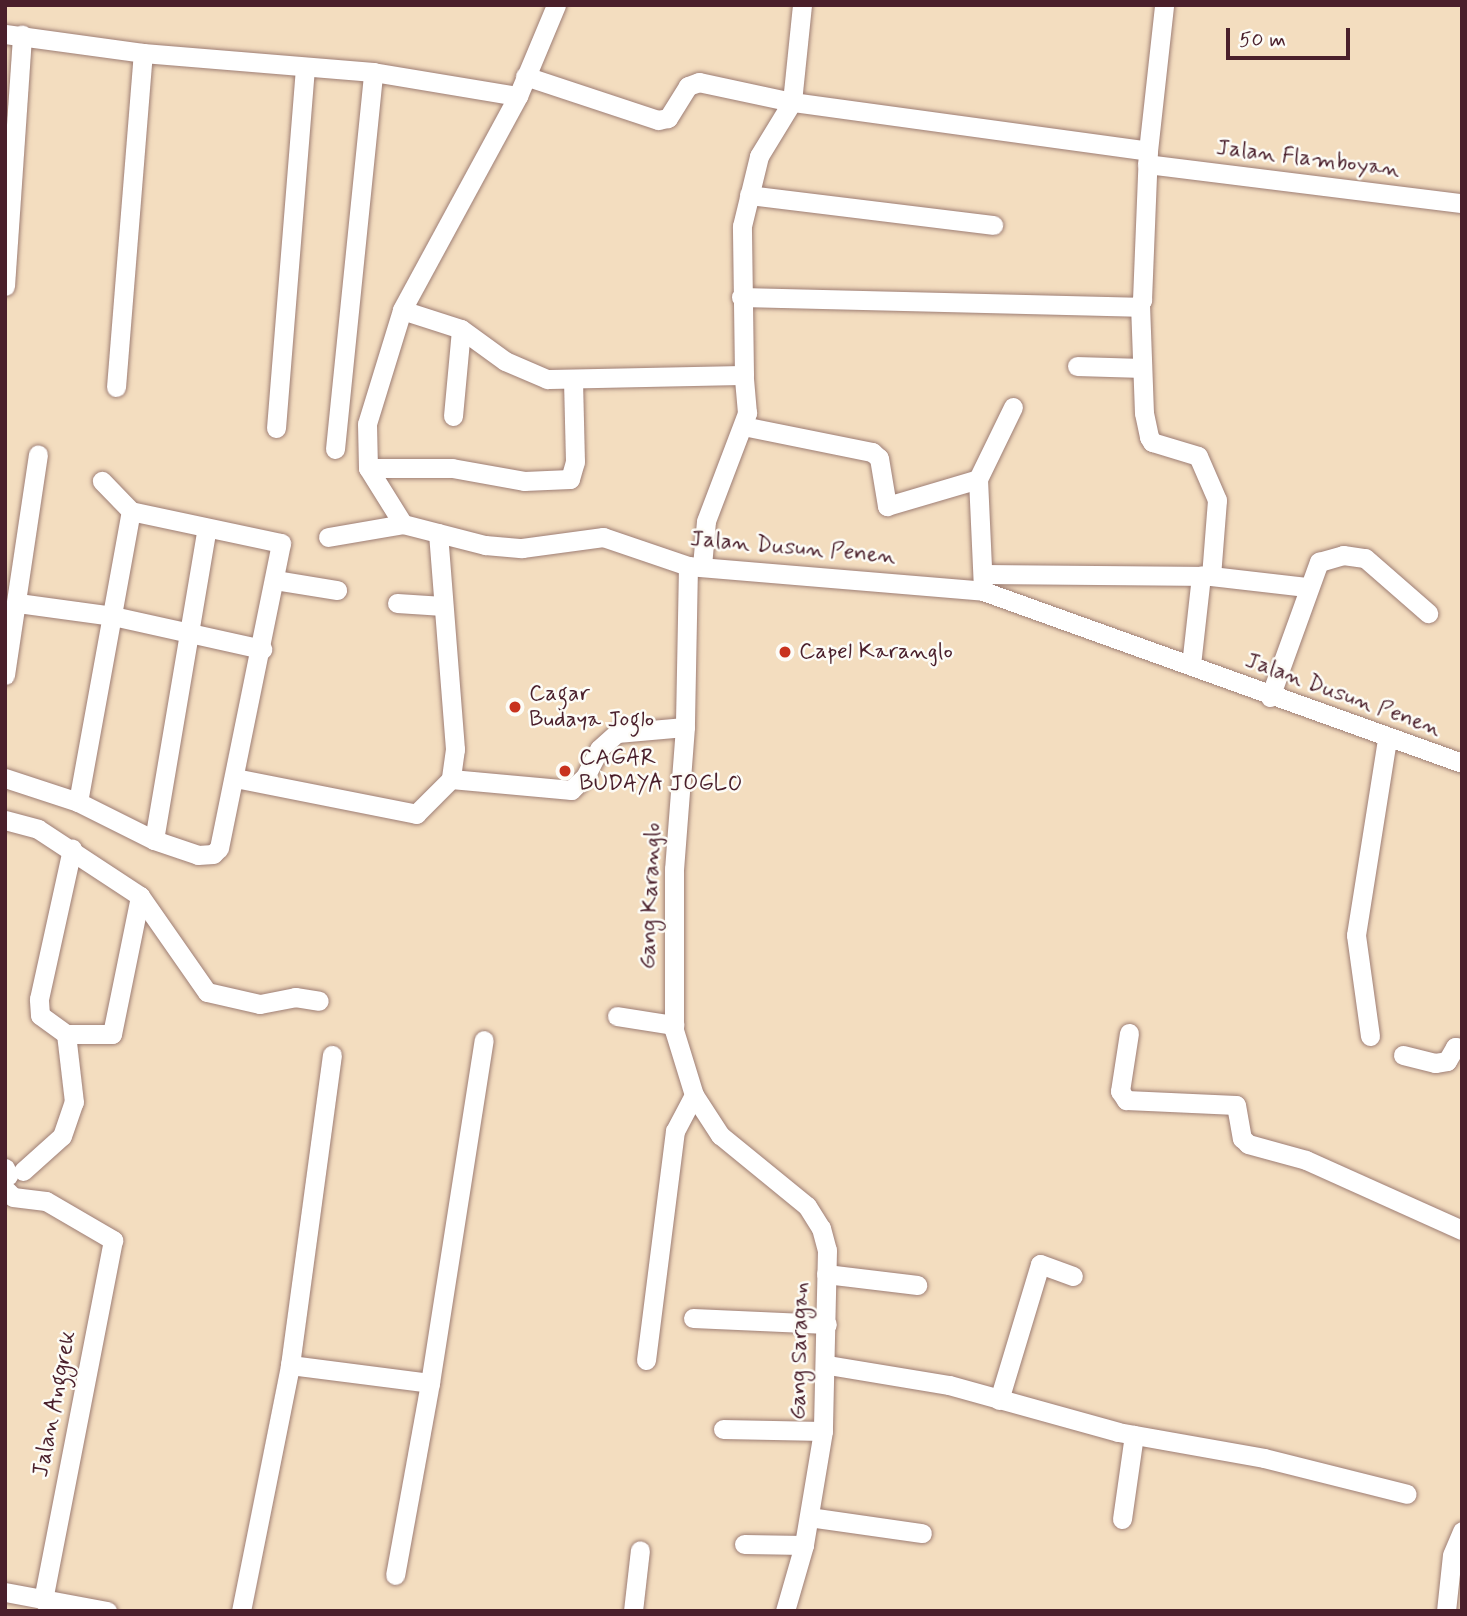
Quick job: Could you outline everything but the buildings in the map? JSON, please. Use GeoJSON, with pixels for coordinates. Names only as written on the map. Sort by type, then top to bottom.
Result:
{"type":"FeatureCollection","features":[{"type":"Feature","properties":{"kind":"street"},"geometry":{"type":"LineString","coordinates":[[328,537],[403,524],[384,499],[370,473],[367,424],[402,310],[518,96],[556,5]]}},
{"type":"Feature","properties":{"kind":"street"},"geometry":{"type":"LineString","coordinates":[[802,5],[792,102],[759,156],[742,226],[741,297],[747,413],[743,425],[872,453],[879,458],[887,506],[979,483]]}},
{"type":"Feature","properties":{"kind":"street"},"geometry":{"type":"LineString","coordinates":[[1164,5],[1148,157],[1140,304],[1142,368],[1144,413],[1152,442],[1198,456],[1217,500],[1191,665]]}},
{"type":"Feature","properties":{"kind":"street"},"geometry":{"type":"LineString","coordinates":[[5,286],[14,35],[144,53],[373,72],[518,96]]}},
{"type":"Feature","properties":{"kind":"street"},"geometry":{"type":"LineString","coordinates":[[116,387],[144,53]]}},
{"type":"Feature","properties":{"kind":"street"},"geometry":{"type":"LineString","coordinates":[[276,428],[305,68]]}},
{"type":"Feature","properties":{"kind":"street"},"geometry":{"type":"LineString","coordinates":[[335,449],[373,72]]}},
{"type":"Feature","properties":{"kind":"street","name":"Jalan Flamboyan"},"geometry":{"type":"LineString","coordinates":[[526,76],[658,120],[668,118],[688,86],[699,82],[792,102],[1462,203]]}},
{"type":"Feature","properties":{"kind":"street"},"geometry":{"type":"LineString","coordinates":[[749,195],[993,225]]}},
{"type":"Feature","properties":{"kind":"street"},"geometry":{"type":"LineString","coordinates":[[741,297],[1133,308],[1140,304]]}},
{"type":"Feature","properties":{"kind":"street"},"geometry":{"type":"LineString","coordinates":[[402,310],[461,329],[524,371],[573,380],[744,375]]}},
{"type":"Feature","properties":{"kind":"street"},"geometry":{"type":"LineString","coordinates":[[453,416],[461,329]]}},
{"type":"Feature","properties":{"kind":"street"},"geometry":{"type":"LineString","coordinates":[[1077,366],[1142,368]]}},
{"type":"Feature","properties":{"kind":"street"},"geometry":{"type":"LineString","coordinates":[[370,473],[452,468],[524,481],[570,479],[575,463],[573,380]]}},
{"type":"Feature","properties":{"kind":"street"},"geometry":{"type":"LineString","coordinates":[[1013,407],[979,483],[983,583],[1206,576],[1306,587]]}},
{"type":"Feature","properties":{"kind":"street","name":"Gang Karanglo"},"geometry":{"type":"LineString","coordinates":[[720,1135],[694,1095],[674,1025],[674,869],[695,566],[721,472],[743,425]]}},
{"type":"Feature","properties":{"kind":"street"},"geometry":{"type":"LineString","coordinates":[[5,675],[13,603],[38,454]]}},
{"type":"Feature","properties":{"kind":"street"},"geometry":{"type":"LineString","coordinates":[[5,778],[78,802],[154,840],[198,855],[213,854],[219,848],[262,649],[281,544],[131,511],[102,481]]}},
{"type":"Feature","properties":{"kind":"street"},"geometry":{"type":"LineString","coordinates":[[78,802],[131,511]]}},
{"type":"Feature","properties":{"kind":"street","name":"Jalan Dusun Penen"},"geometry":{"type":"LineString","coordinates":[[403,524],[485,545],[522,548],[603,537],[695,566],[983,583],[1270,696],[1462,763]]}},
{"type":"Feature","properties":{"kind":"street"},"geometry":{"type":"LineString","coordinates":[[154,840],[192,635],[207,528]]}},
{"type":"Feature","properties":{"kind":"street"},"geometry":{"type":"LineString","coordinates":[[235,778],[416,814],[452,779],[455,749],[438,533]]}},
{"type":"Feature","properties":{"kind":"street"},"geometry":{"type":"LineString","coordinates":[[1270,696],[1306,587],[1318,562],[1356,556],[1374,563],[1427,613]]}},
{"type":"Feature","properties":{"kind":"street"},"geometry":{"type":"LineString","coordinates":[[275,580],[337,590]]}},
{"type":"Feature","properties":{"kind":"street"},"geometry":{"type":"LineString","coordinates":[[13,603],[113,616],[262,649]]}},
{"type":"Feature","properties":{"kind":"street"},"geometry":{"type":"LineString","coordinates":[[397,603],[443,607]]}},
{"type":"Feature","properties":{"kind":"street"},"geometry":{"type":"LineString","coordinates":[[452,779],[571,790],[585,777],[599,749],[617,733],[685,727]]}},
{"type":"Feature","properties":{"kind":"street"},"geometry":{"type":"LineString","coordinates":[[1370,1036],[1356,935],[1387,739]]}},
{"type":"Feature","properties":{"kind":"street"},"geometry":{"type":"LineString","coordinates":[[5,820],[38,829],[140,896],[207,992],[260,1004],[295,997],[319,1001]]}},
{"type":"Feature","properties":{"kind":"street"},"geometry":{"type":"LineString","coordinates":[[72,849],[39,999],[40,1015],[66,1034],[112,1034],[140,896]]}},
{"type":"Feature","properties":{"kind":"street"},"geometry":{"type":"LineString","coordinates":[[617,1016],[674,1025]]}},
{"type":"Feature","properties":{"kind":"street"},"geometry":{"type":"LineString","coordinates":[[1129,1033],[1120,1091],[1126,1100],[1236,1105],[1242,1138],[1248,1144],[1306,1160],[1462,1230]]}},
{"type":"Feature","properties":{"kind":"street"},"geometry":{"type":"LineString","coordinates":[[10,1184],[62,1136],[74,1102],[66,1034]]}},
{"type":"Feature","properties":{"kind":"street"},"geometry":{"type":"LineString","coordinates":[[395,1575],[430,1382],[484,1040]]}},
{"type":"Feature","properties":{"kind":"street"},"geometry":{"type":"LineString","coordinates":[[1404,1055],[1435,1063],[1447,1061],[1455,1047],[1462,1048]]}},
{"type":"Feature","properties":{"kind":"street"},"geometry":{"type":"LineString","coordinates":[[241,1611],[290,1365],[332,1055]]}},
{"type":"Feature","properties":{"kind":"street"},"geometry":{"type":"LineString","coordinates":[[646,1360],[675,1131],[694,1095]]}},
{"type":"Feature","properties":{"kind":"street","name":"Gang Saragan"},"geometry":{"type":"LineString","coordinates":[[720,1135],[807,1206],[821,1228],[826,1274],[828,1365],[823,1431],[804,1545],[785,1611]]}},
{"type":"Feature","properties":{"kind":"street","name":"Jalan Anggrek"},"geometry":{"type":"LineString","coordinates":[[10,1184],[113,1240],[43,1600]]}},
{"type":"Feature","properties":{"kind":"street"},"geometry":{"type":"LineString","coordinates":[[999,1399],[1040,1264],[1073,1276]]}},
{"type":"Feature","properties":{"kind":"street"},"geometry":{"type":"LineString","coordinates":[[826,1274],[917,1285]]}},
{"type":"Feature","properties":{"kind":"street"},"geometry":{"type":"LineString","coordinates":[[692,1318],[827,1324]]}},
{"type":"Feature","properties":{"kind":"street"},"geometry":{"type":"LineString","coordinates":[[290,1365],[430,1382]]}},
{"type":"Feature","properties":{"kind":"street"},"geometry":{"type":"LineString","coordinates":[[828,1365],[949,1385],[1134,1435],[1264,1458],[1407,1494]]}},
{"type":"Feature","properties":{"kind":"street"},"geometry":{"type":"LineString","coordinates":[[723,1429],[823,1431]]}},
{"type":"Feature","properties":{"kind":"street"},"geometry":{"type":"LineString","coordinates":[[1122,1519],[1134,1435]]}},
{"type":"Feature","properties":{"kind":"street"},"geometry":{"type":"LineString","coordinates":[[809,1517],[922,1533]]}},
{"type":"Feature","properties":{"kind":"street"},"geometry":{"type":"LineString","coordinates":[[1446,1611],[1452,1555],[1462,1531]]}},
{"type":"Feature","properties":{"kind":"street"},"geometry":{"type":"LineString","coordinates":[[744,1544],[804,1545]]}},
{"type":"Feature","properties":{"kind":"street"},"geometry":{"type":"LineString","coordinates":[[633,1611],[640,1550]]}},
{"type":"Feature","properties":{"kind":"street"},"geometry":{"type":"LineString","coordinates":[[5,1592],[78,1609],[107,1611]]}},
{"type":"Feature","properties":{"kind":"place","name":"Capel Karanglo"},"geometry":{"type":"Point","coordinates":[785,652]}},
{"type":"Feature","properties":{"kind":"place","name":"Cagar Budaya Joglo"},"geometry":{"type":"Point","coordinates":[515,707]}},
{"type":"Feature","properties":{"kind":"place","name":"CAGAR BUDAYA JOGLO"},"geometry":{"type":"Point","coordinates":[565,771]}}]}
